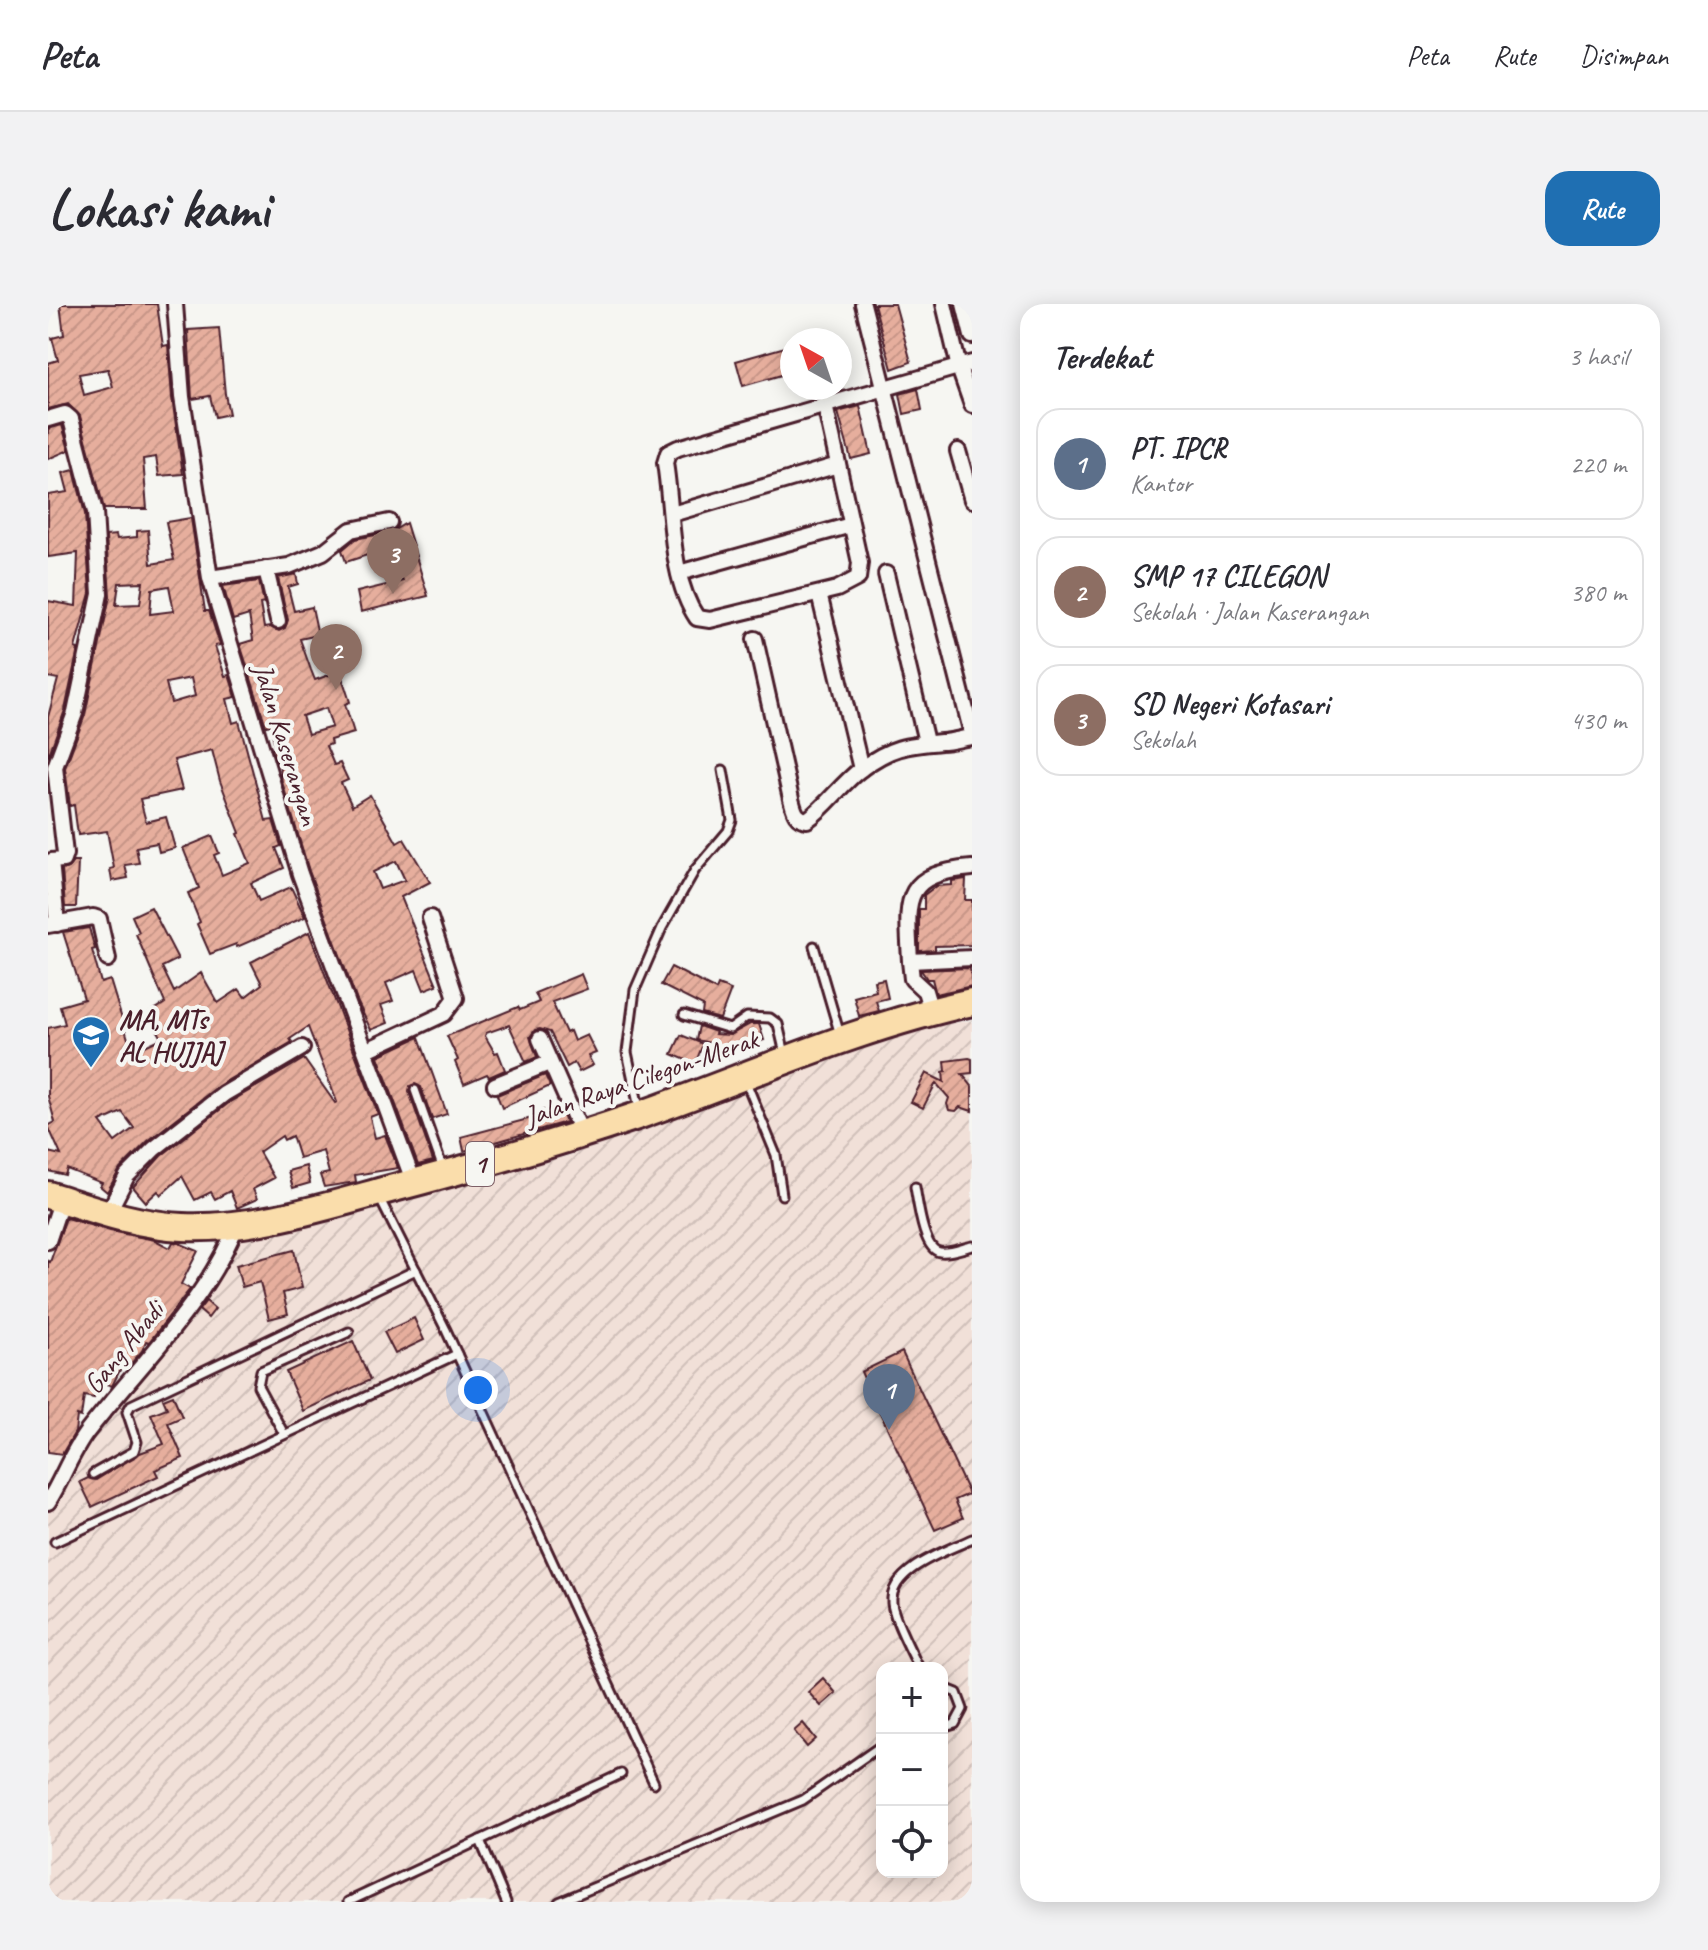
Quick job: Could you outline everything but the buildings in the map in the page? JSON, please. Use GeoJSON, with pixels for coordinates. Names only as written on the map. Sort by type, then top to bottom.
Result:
{"type":"FeatureCollection","features":[{"type":"Feature","properties":{"kind":"highway","name":"Jalan Raya Cilegon-Merak"},"geometry":{"type":"LineString","coordinates":[[55,1197],[107,1215],[151,1225],[186,1227],[237,1223],[320,1209],[582,1134],[915,1015],[972,1002]]}},
{"type":"Feature","properties":{"kind":"street","name":"Jalan Kaserangan"},"geometry":{"type":"LineString","coordinates":[[175,304],[182,397],[210,578],[300,874],[414,1183]]}},
{"type":"Feature","properties":{"kind":"street"},"geometry":{"type":"LineString","coordinates":[[755,639],[796,815],[807,820],[861,769],[899,747],[972,735],[863,304]]}},
{"type":"Feature","properties":{"kind":"street"},"geometry":{"type":"LineString","coordinates":[[944,304],[966,366],[972,405]]}},
{"type":"Feature","properties":{"kind":"street"},"geometry":{"type":"LineString","coordinates":[[964,304],[972,336]]}},
{"type":"Feature","properties":{"kind":"street"},"geometry":{"type":"LineString","coordinates":[[825,405],[860,570],[858,578],[837,589],[704,621],[697,618],[682,589],[679,573],[665,463],[668,453],[678,448],[886,387],[966,366]]}},
{"type":"Feature","properties":{"kind":"street"},"geometry":{"type":"LineString","coordinates":[[48,419],[65,414],[71,419],[95,512],[100,594],[75,713],[55,767],[65,857],[63,860],[49,861],[52,924],[93,917],[99,919],[108,959]]}},
{"type":"Feature","properties":{"kind":"street"},"geometry":{"type":"LineString","coordinates":[[958,451],[972,500]]}},
{"type":"Feature","properties":{"kind":"street"},"geometry":{"type":"LineString","coordinates":[[672,514],[838,465]]}},
{"type":"Feature","properties":{"kind":"street"},"geometry":{"type":"LineString","coordinates":[[210,578],[308,560],[351,530],[389,522]]}},
{"type":"Feature","properties":{"kind":"street"},"geometry":{"type":"LineString","coordinates":[[679,573],[851,525]]}},
{"type":"Feature","properties":{"kind":"street"},"geometry":{"type":"LineString","coordinates":[[266,569],[278,621]]}},
{"type":"Feature","properties":{"kind":"street"},"geometry":{"type":"LineString","coordinates":[[886,574],[926,742]]}},
{"type":"Feature","properties":{"kind":"street"},"geometry":{"type":"LineString","coordinates":[[820,598],[861,769]]}},
{"type":"Feature","properties":{"kind":"street"},"geometry":{"type":"LineString","coordinates":[[915,1015],[925,991],[912,979],[910,961],[908,913],[914,892],[936,872],[972,868]]}},
{"type":"Feature","properties":{"kind":"street"},"geometry":{"type":"LineString","coordinates":[[367,1050],[444,1014],[453,1006],[456,998],[430,918]]}},
{"type":"Feature","properties":{"kind":"street"},"geometry":{"type":"LineString","coordinates":[[910,961],[972,958]]}},
{"type":"Feature","properties":{"kind":"street"},"geometry":{"type":"LineString","coordinates":[[540,1039],[582,1134]]}},
{"type":"Feature","properties":{"kind":"street"},"geometry":{"type":"LineString","coordinates":[[107,1215],[127,1176],[154,1149],[224,1094],[302,1048]]}},
{"type":"Feature","properties":{"kind":"street"},"geometry":{"type":"LineString","coordinates":[[495,1085],[549,1063]]}},
{"type":"Feature","properties":{"kind":"street"},"geometry":{"type":"LineString","coordinates":[[48,1241],[55,1197]]}},
{"type":"Feature","properties":{"kind":"street","name":"Gang Abadi"},"geometry":{"type":"LineString","coordinates":[[48,1502],[84,1437],[180,1319],[229,1244],[237,1223]]}},
{"type":"Feature","properties":{"kind":"lane"},"geometry":{"type":"LineString","coordinates":[[640,1115],[627,1052],[635,990],[662,928],[695,870],[731,826],[723,770]]}},
{"type":"Feature","properties":{"kind":"lane"},"geometry":{"type":"LineString","coordinates":[[814,946],[842,1041]]}},
{"type":"Feature","properties":{"kind":"lane"},"geometry":{"type":"LineString","coordinates":[[684,1015],[730,1029],[747,1017],[770,1018],[778,1024],[787,1060]]}},
{"type":"Feature","properties":{"kind":"lane"},"geometry":{"type":"LineString","coordinates":[[744,1076],[776,1155],[782,1195]]}},
{"type":"Feature","properties":{"kind":"lane"},"geometry":{"type":"LineString","coordinates":[[415,1090],[445,1175]]}},
{"type":"Feature","properties":{"kind":"lane"},"geometry":{"type":"LineString","coordinates":[[915,1187],[927,1242],[933,1249],[940,1253],[972,1246]]}},
{"type":"Feature","properties":{"kind":"lane"},"geometry":{"type":"LineString","coordinates":[[377,1193],[457,1354],[654,1783]]}},
{"type":"Feature","properties":{"kind":"lane"},"geometry":{"type":"LineString","coordinates":[[93,1474],[134,1451],[137,1442],[127,1412],[131,1405],[416,1270]]}},
{"type":"Feature","properties":{"kind":"lane"},"geometry":{"type":"LineString","coordinates":[[284,1434],[258,1386],[261,1371],[349,1332]]}},
{"type":"Feature","properties":{"kind":"lane"},"geometry":{"type":"LineString","coordinates":[[55,1542],[457,1354]]}},
{"type":"Feature","properties":{"kind":"lane"},"geometry":{"type":"LineString","coordinates":[[916,1662],[892,1605],[893,1590],[902,1576],[915,1566],[972,1539]]}},
{"type":"Feature","properties":{"kind":"lane"},"geometry":{"type":"LineString","coordinates":[[948,1689],[957,1693],[963,1709],[955,1724],[948,1726]]}},
{"type":"Feature","properties":{"kind":"lane"},"geometry":{"type":"LineString","coordinates":[[559,1902],[803,1800],[876,1749]]}},
{"type":"Feature","properties":{"kind":"lane"},"geometry":{"type":"LineString","coordinates":[[348,1902],[621,1774]]}},
{"type":"Feature","properties":{"kind":"lane"},"geometry":{"type":"LineString","coordinates":[[480,1840],[506,1902]]}},
{"type":"Feature","properties":{"kind":"shaded area"},"geometry":{"type":"Polygon","coordinates":[[[972,1020],[972,1902],[48,1902],[48,1508],[56,1487],[107,1411],[203,1302],[237,1240],[568,1156],[911,1030],[972,1020]]]}},
{"type":"Feature","properties":{"kind":"place","name":"SD Negeri Kotasari"},"geometry":{"type":"Point","coordinates":[393,594]}},
{"type":"Feature","properties":{"kind":"place","name":"SMP 17 CILEGON"},"geometry":{"type":"Point","coordinates":[336,690]}},
{"type":"Feature","properties":{"kind":"place","name":"MA, MTs AL HUJJAJ"},"geometry":{"type":"Point","coordinates":[91,1069]}},
{"type":"Feature","properties":{"kind":"place","name":"PT. IPCR"},"geometry":{"type":"Point","coordinates":[889,1430]}}]}
